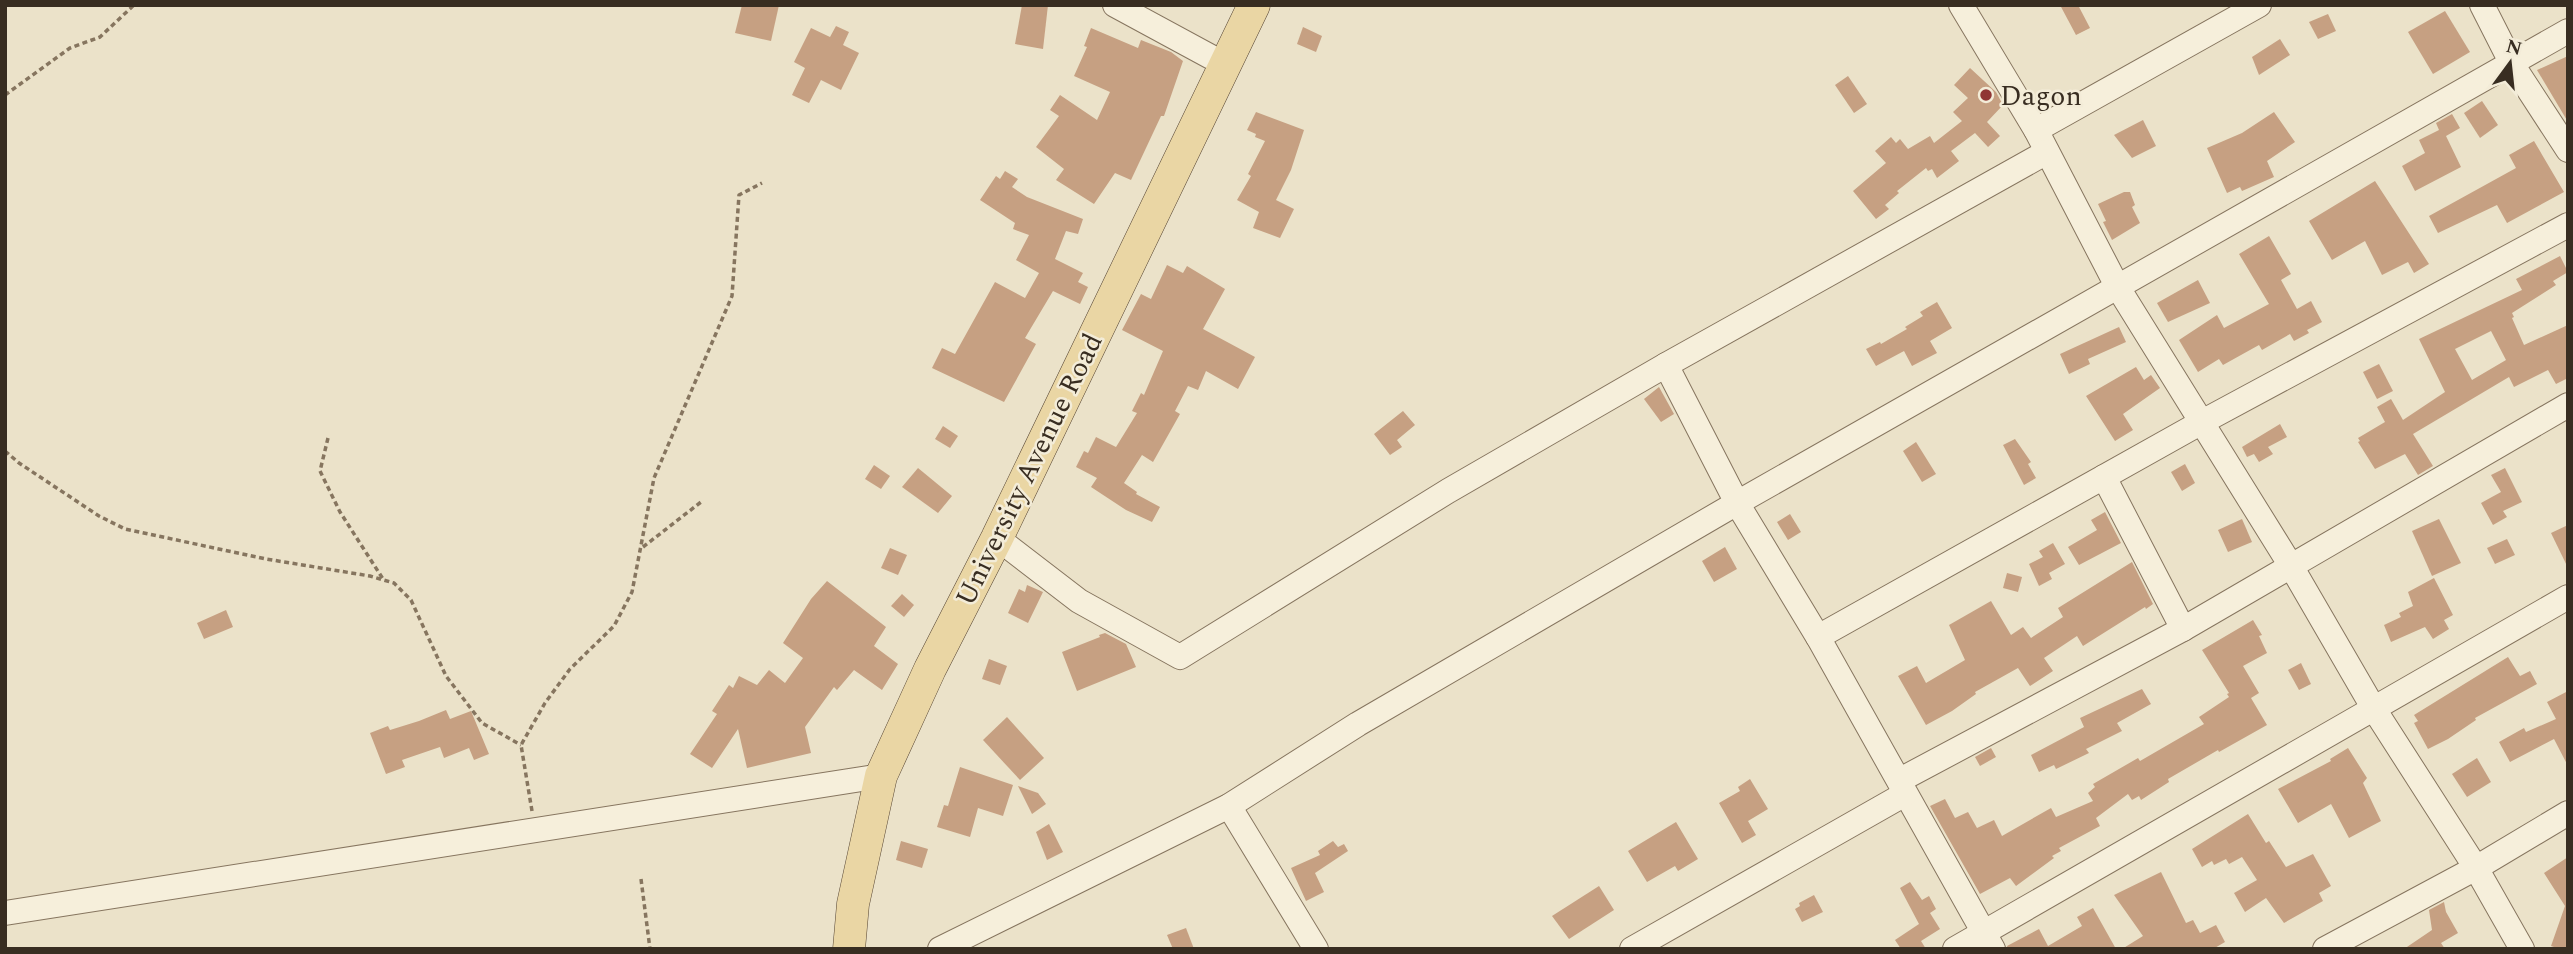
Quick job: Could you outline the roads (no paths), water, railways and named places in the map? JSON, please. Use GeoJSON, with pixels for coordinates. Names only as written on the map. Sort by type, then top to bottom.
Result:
{"type":"FeatureCollection","features":[{"type":"Feature","properties":{"kind":"main road","name":"University Avenue Road"},"geometry":{"type":"LineString","coordinates":[[849,949],[853,904],[881,776],[930,669],[1254,5]]}},
{"type":"Feature","properties":{"kind":"street"},"geometry":{"type":"LineString","coordinates":[[1115,5],[1224,64]]}},
{"type":"Feature","properties":{"kind":"street"},"geometry":{"type":"LineString","coordinates":[[1961,5],[2041,141],[2117,286],[2291,566],[2374,709],[2476,868],[2522,949]]}},
{"type":"Feature","properties":{"kind":"street"},"geometry":{"type":"LineString","coordinates":[[996,538],[1079,601],[1180,657],[1448,491],[1666,365],[2041,141],[2259,5]]}},
{"type":"Feature","properties":{"kind":"street"},"geometry":{"type":"LineString","coordinates":[[2482,5],[2512,64],[2568,150]]}},
{"type":"Feature","properties":{"kind":"street"},"geometry":{"type":"LineString","coordinates":[[940,949],[1229,806],[1358,724],[1737,503],[2568,32]]}},
{"type":"Feature","properties":{"kind":"street"},"geometry":{"type":"LineString","coordinates":[[1818,637],[2202,422],[2568,225]]}},
{"type":"Feature","properties":{"kind":"street"},"geometry":{"type":"LineString","coordinates":[[1666,365],[1737,503],[1818,637],[1989,940]]}},
{"type":"Feature","properties":{"kind":"street"},"geometry":{"type":"LineString","coordinates":[[1632,949],[1903,787],[2183,629],[2568,405]]}},
{"type":"Feature","properties":{"kind":"street"},"geometry":{"type":"LineString","coordinates":[[2104,477],[2183,629]]}},
{"type":"Feature","properties":{"kind":"street"},"geometry":{"type":"LineString","coordinates":[[1955,949],[1989,940],[2374,709],[2568,597]]}},
{"type":"Feature","properties":{"kind":"street"},"geometry":{"type":"LineString","coordinates":[[5,913],[881,776]]}},
{"type":"Feature","properties":{"kind":"street"},"geometry":{"type":"LineString","coordinates":[[1229,806],[1316,949]]}},
{"type":"Feature","properties":{"kind":"street"},"geometry":{"type":"LineString","coordinates":[[2325,949],[2476,868],[2568,813]]}},
{"type":"Feature","properties":{"kind":"place","name":"Dagon"},"geometry":{"type":"Point","coordinates":[1986,95]}}]}
